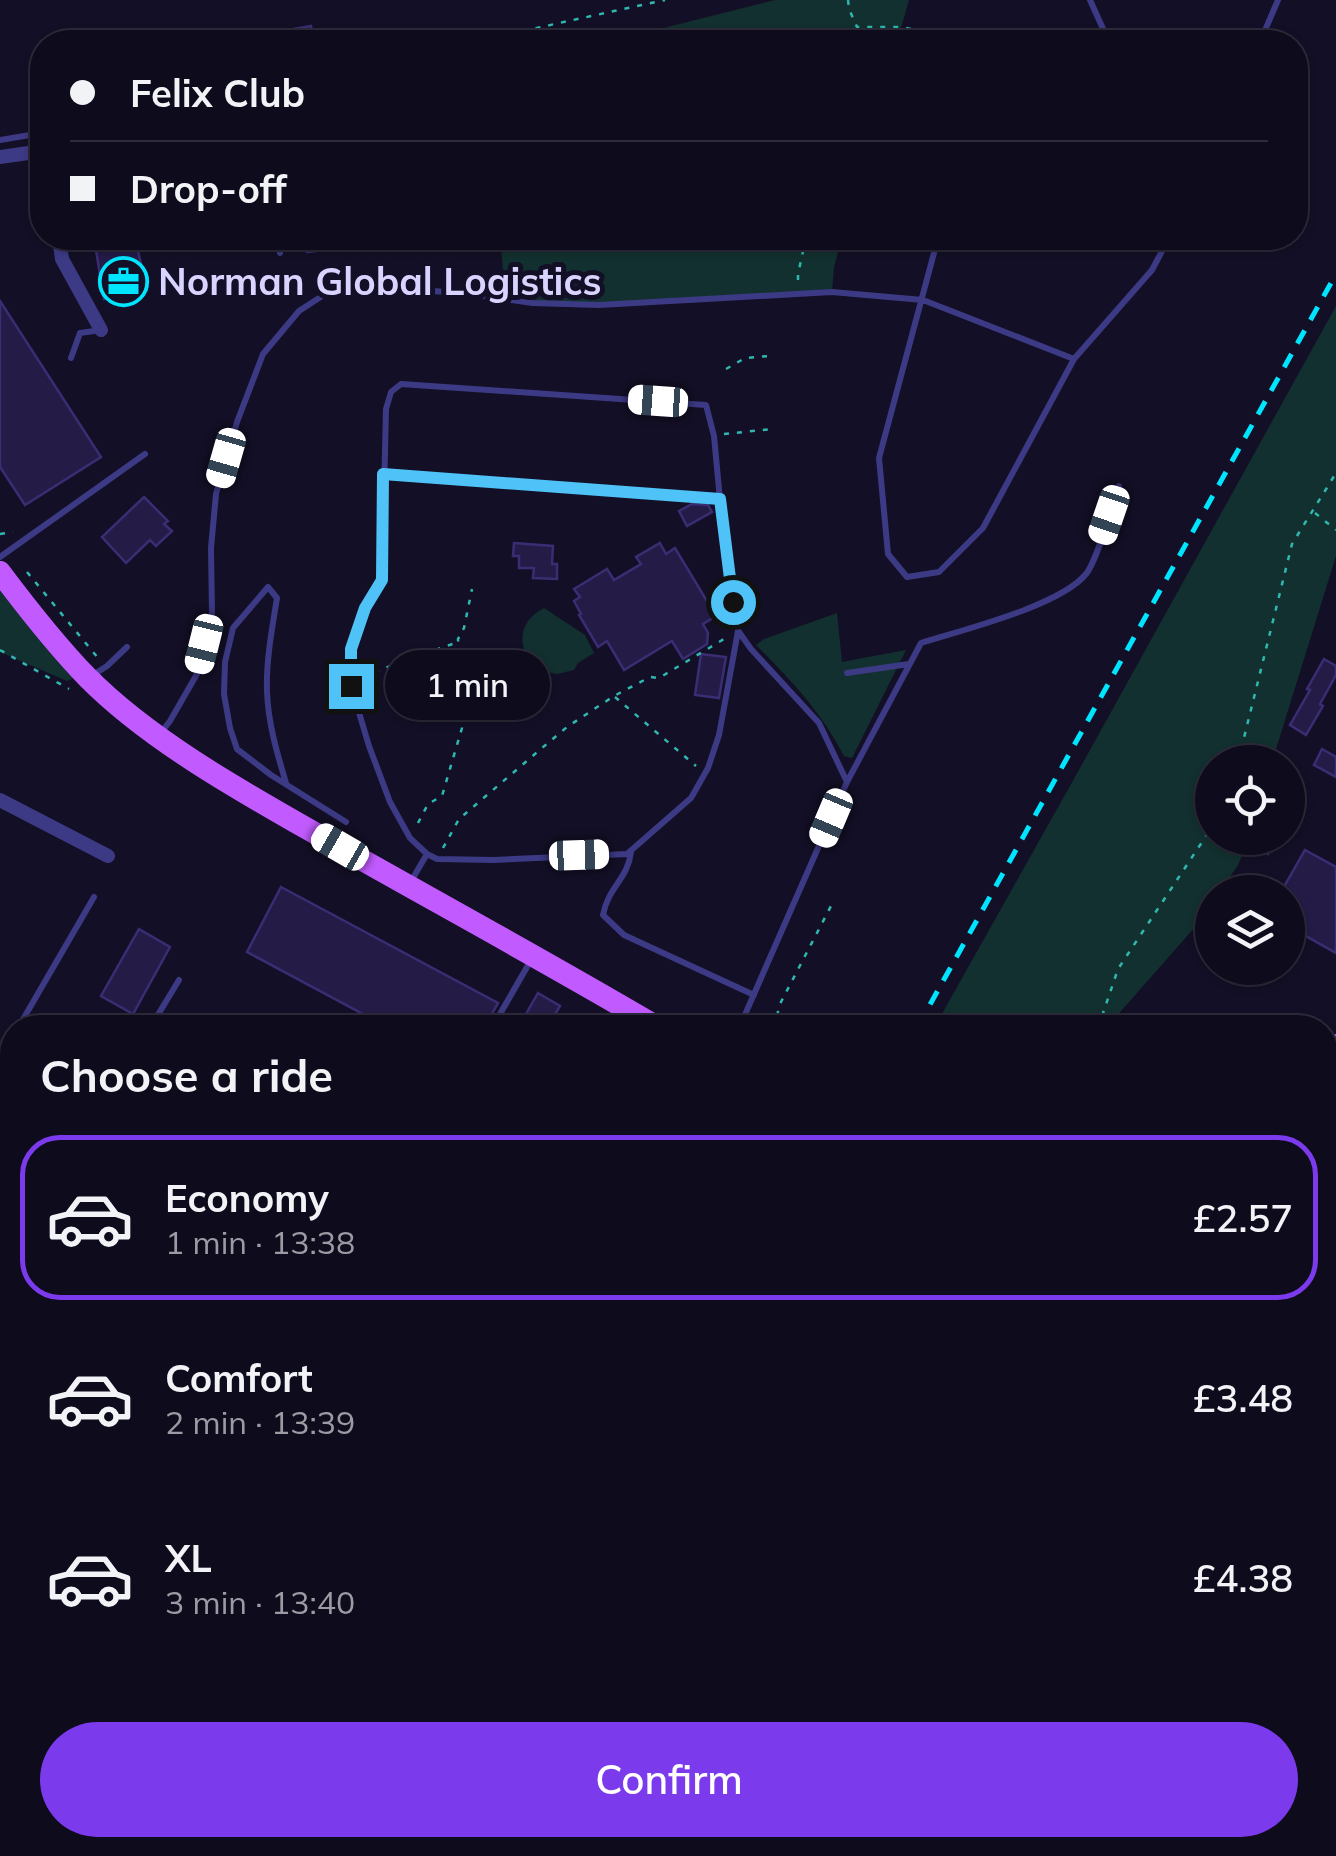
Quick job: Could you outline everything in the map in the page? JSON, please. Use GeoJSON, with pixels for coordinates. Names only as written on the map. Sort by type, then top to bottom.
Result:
{"type":"FeatureCollection","features":[{"type":"Feature","properties":{"kind":"main road"},"geometry":{"type":"LineString","coordinates":[[11,569],[98,672],[158,735],[230,784],[637,1015]]}},
{"type":"Feature","properties":{"kind":"street"},"geometry":{"type":"LineString","coordinates":[[0,157],[30,153]]}},
{"type":"Feature","properties":{"kind":"street"},"geometry":{"type":"LineString","coordinates":[[61,250],[101,330]]}},
{"type":"Feature","properties":{"kind":"street"},"geometry":{"type":"LineString","coordinates":[[0,800],[108,856]]}},
{"type":"Feature","properties":{"kind":"lane"},"geometry":{"type":"LineString","coordinates":[[1090,0],[1104,30]]}},
{"type":"Feature","properties":{"kind":"lane"},"geometry":{"type":"LineString","coordinates":[[1265,30],[1278,0]]}},
{"type":"Feature","properties":{"kind":"lane"},"geometry":{"type":"LineString","coordinates":[[0,140],[30,135]]}},
{"type":"Feature","properties":{"kind":"lane"},"geometry":{"type":"LineString","coordinates":[[935,250],[879,458],[888,554],[906,577],[939,572],[983,528],[1074,359],[1152,270],[1162,250]]}},
{"type":"Feature","properties":{"kind":"lane"},"geometry":{"type":"LineString","coordinates":[[158,735],[196,674],[212,613],[211,548],[216,494],[262,354],[299,311],[339,285],[464,293],[532,303],[832,292],[923,300],[1074,359]]}},
{"type":"Feature","properties":{"kind":"lane"},"geometry":{"type":"LineString","coordinates":[[72,358],[80,332],[101,330]]}},
{"type":"Feature","properties":{"kind":"lane"},"geometry":{"type":"LineString","coordinates":[[401,384],[706,406],[714,436],[726,564],[738,631],[719,735],[705,774],[691,798],[628,854],[494,860],[437,859],[427,854],[410,838],[390,802],[351,680],[351,649],[365,608],[382,580],[383,474],[390,392],[401,384]]}},
{"type":"Feature","properties":{"kind":"lane"},"geometry":{"type":"LineString","coordinates":[[0,557],[145,454]]}},
{"type":"Feature","properties":{"kind":"lane"},"geometry":{"type":"LineString","coordinates":[[383,474],[720,499]]}},
{"type":"Feature","properties":{"kind":"lane"},"geometry":{"type":"LineString","coordinates":[[745,1015],[847,782],[921,644],[1033,607],[1070,590],[1089,572],[1120,486]]}},
{"type":"Feature","properties":{"kind":"lane"},"geometry":{"type":"LineString","coordinates":[[286,784],[267,693],[268,654],[277,598],[268,587],[233,628],[225,662],[224,694],[230,728],[237,749],[286,784],[346,822]]}},
{"type":"Feature","properties":{"kind":"lane"},"geometry":{"type":"LineString","coordinates":[[738,631],[819,723],[847,782]]}},
{"type":"Feature","properties":{"kind":"lane"},"geometry":{"type":"LineString","coordinates":[[98,672],[127,647]]}},
{"type":"Feature","properties":{"kind":"lane"},"geometry":{"type":"LineString","coordinates":[[847,673],[910,664]]}},
{"type":"Feature","properties":{"kind":"lane"},"geometry":{"type":"LineString","coordinates":[[631,851],[630,866],[606,899],[603,915],[624,935],[754,995]]}},
{"type":"Feature","properties":{"kind":"lane"},"geometry":{"type":"LineString","coordinates":[[408,886],[427,854]]}},
{"type":"Feature","properties":{"kind":"lane"},"geometry":{"type":"LineString","coordinates":[[26,1015],[94,897]]}},
{"type":"Feature","properties":{"kind":"lane"},"geometry":{"type":"LineString","coordinates":[[499,1015],[534,954]]}},
{"type":"Feature","properties":{"kind":"lane"},"geometry":{"type":"LineString","coordinates":[[158,1015],[179,980]]}},
{"type":"Feature","properties":{"kind":"path"},"geometry":{"type":"LineString","coordinates":[[527,30],[665,0]]}},
{"type":"Feature","properties":{"kind":"path"},"geometry":{"type":"LineString","coordinates":[[848,0],[856,30]]}},
{"type":"Feature","properties":{"kind":"path"},"geometry":{"type":"LineString","coordinates":[[857,27],[916,30]]}},
{"type":"Feature","properties":{"kind":"path"},"geometry":{"type":"LineString","coordinates":[[800,294],[798,274],[803,250]]}},
{"type":"Feature","properties":{"kind":"path"},"geometry":{"type":"LineString","coordinates":[[726,369],[745,358],[770,356]]}},
{"type":"Feature","properties":{"kind":"path"},"geometry":{"type":"LineString","coordinates":[[714,436],[772,429]]}},
{"type":"Feature","properties":{"kind":"path"},"geometry":{"type":"LineString","coordinates":[[1242,745],[1292,544],[1336,473]]}},
{"type":"Feature","properties":{"kind":"path"},"geometry":{"type":"LineString","coordinates":[[1314,512],[1336,530]]}},
{"type":"Feature","properties":{"kind":"path"},"geometry":{"type":"LineString","coordinates":[[0,650],[76,692],[98,672],[65,621],[11,569]]}},
{"type":"Feature","properties":{"kind":"path"},"geometry":{"type":"LineString","coordinates":[[410,838],[428,804],[442,796],[462,728],[458,642],[472,589]]}},
{"type":"Feature","properties":{"kind":"path"},"geometry":{"type":"LineString","coordinates":[[437,859],[459,819],[567,727],[614,696],[650,676],[658,678],[738,631]]}},
{"type":"Feature","properties":{"kind":"path"},"geometry":{"type":"LineString","coordinates":[[351,680],[458,642]]}},
{"type":"Feature","properties":{"kind":"path"},"geometry":{"type":"LineString","coordinates":[[614,696],[705,774]]}},
{"type":"Feature","properties":{"kind":"path"},"geometry":{"type":"LineString","coordinates":[[1102,1015],[1118,969],[1195,853]]}},
{"type":"Feature","properties":{"kind":"path"},"geometry":{"type":"LineString","coordinates":[[777,1015],[831,906]]}},
{"type":"Feature","properties":{"kind":"green space"},"geometry":{"type":"Polygon","coordinates":[[[775,0],[909,0],[900,30],[656,30],[775,0]]]}},
{"type":"Feature","properties":{"kind":"green space"},"geometry":{"type":"Polygon","coordinates":[[[501,250],[839,250],[832,292],[599,305],[506,299],[501,250]]]}},
{"type":"Feature","properties":{"kind":"green space"},"geometry":{"type":"Polygon","coordinates":[[[1336,306],[1336,556],[1277,745],[1195,745],[1195,855],[1242,855],[1238,865],[1231,875],[1195,875],[1195,927],[1118,1015],[941,1015],[1336,306]]]}},
{"type":"Feature","properties":{"kind":"green space"},"geometry":{"type":"Polygon","coordinates":[[[0,572],[84,674],[67,681],[0,652],[0,572]]]}},
{"type":"Feature","properties":{"kind":"green space"},"geometry":{"type":"Polygon","coordinates":[[[544,608],[585,635],[594,653],[574,670],[557,674],[533,669],[528,660],[523,643],[525,627],[544,608]]]}},
{"type":"Feature","properties":{"kind":"green space"},"geometry":{"type":"Polygon","coordinates":[[[837,613],[842,662],[906,650],[852,758],[844,756],[804,697],[756,645],[837,613]]]}},
{"type":"Feature","properties":{"kind":"green space"},"geometry":{"type":"Polygon","coordinates":[[[522,663],[533,677],[533,686],[512,688],[514,664],[522,663]]]}},
{"type":"Feature","properties":{"kind":"building","name":"Norman Global Logistics"},"geometry":{"type":"Polygon","coordinates":[[[96,250],[138,250],[147,290],[104,299],[96,250]]]}},
{"type":"Feature","properties":{"kind":"building"},"geometry":{"type":"Polygon","coordinates":[[[0,301],[101,457],[25,505],[0,467],[0,301]]]}},
{"type":"Feature","properties":{"kind":"building"},"geometry":{"type":"Polygon","coordinates":[[[144,497],[168,521],[164,524],[172,531],[156,546],[150,540],[126,563],[102,537],[144,497]]]}},
{"type":"Feature","properties":{"kind":"building"},"geometry":{"type":"Polygon","coordinates":[[[692,504],[708,505],[712,512],[687,526],[679,511],[692,504]]]}},
{"type":"Feature","properties":{"kind":"building"},"geometry":{"type":"Polygon","coordinates":[[[514,543],[553,546],[552,564],[557,564],[557,579],[533,578],[534,568],[519,568],[519,556],[513,556],[514,543]]]}},
{"type":"Feature","properties":{"kind":"building"},"geometry":{"type":"Polygon","coordinates":[[[660,543],[666,554],[675,548],[716,616],[703,624],[708,633],[707,644],[683,659],[672,641],[624,670],[607,641],[598,647],[579,615],[574,601],[580,597],[574,589],[607,569],[614,580],[641,564],[636,557],[660,543]]]}},
{"type":"Feature","properties":{"kind":"building"},"geometry":{"type":"Polygon","coordinates":[[[701,654],[726,657],[719,698],[695,695],[701,654]]]}},
{"type":"Feature","properties":{"kind":"building"},"geometry":{"type":"Polygon","coordinates":[[[1324,659],[1336,666],[1336,675],[1306,735],[1290,725],[1324,659]]]}},
{"type":"Feature","properties":{"kind":"building"},"geometry":{"type":"Polygon","coordinates":[[[1322,749],[1336,757],[1336,777],[1314,765],[1322,749]]]}},
{"type":"Feature","properties":{"kind":"building"},"geometry":{"type":"Polygon","coordinates":[[[1305,850],[1336,867],[1336,953],[1305,936],[1305,875],[1291,875],[1305,850]]]}},
{"type":"Feature","properties":{"kind":"building"},"geometry":{"type":"Polygon","coordinates":[[[281,887],[498,1003],[491,1015],[365,1015],[247,952],[281,887]]]}},
{"type":"Feature","properties":{"kind":"building"},"geometry":{"type":"Polygon","coordinates":[[[139,929],[170,947],[133,1014],[101,996],[139,929]]]}},
{"type":"Feature","properties":{"kind":"building"},"geometry":{"type":"Polygon","coordinates":[[[538,993],[560,1006],[555,1015],[525,1015],[538,993]]]}},
{"type":"Feature","properties":{"kind":"railway"},"geometry":{"type":"LineString","coordinates":[[924,1015],[1336,274]]}},
{"type":"Feature","properties":{"kind":"place","name":"Norman Global Logistics"},"geometry":{"type":"Point","coordinates":[123,281]}},
{"type":"Feature","properties":{"kind":"route"},"geometry":{"type":"LineString","coordinates":[[351,686],[351,649],[365,608],[382,580],[383,474],[720,499],[733,602]]}}]}
